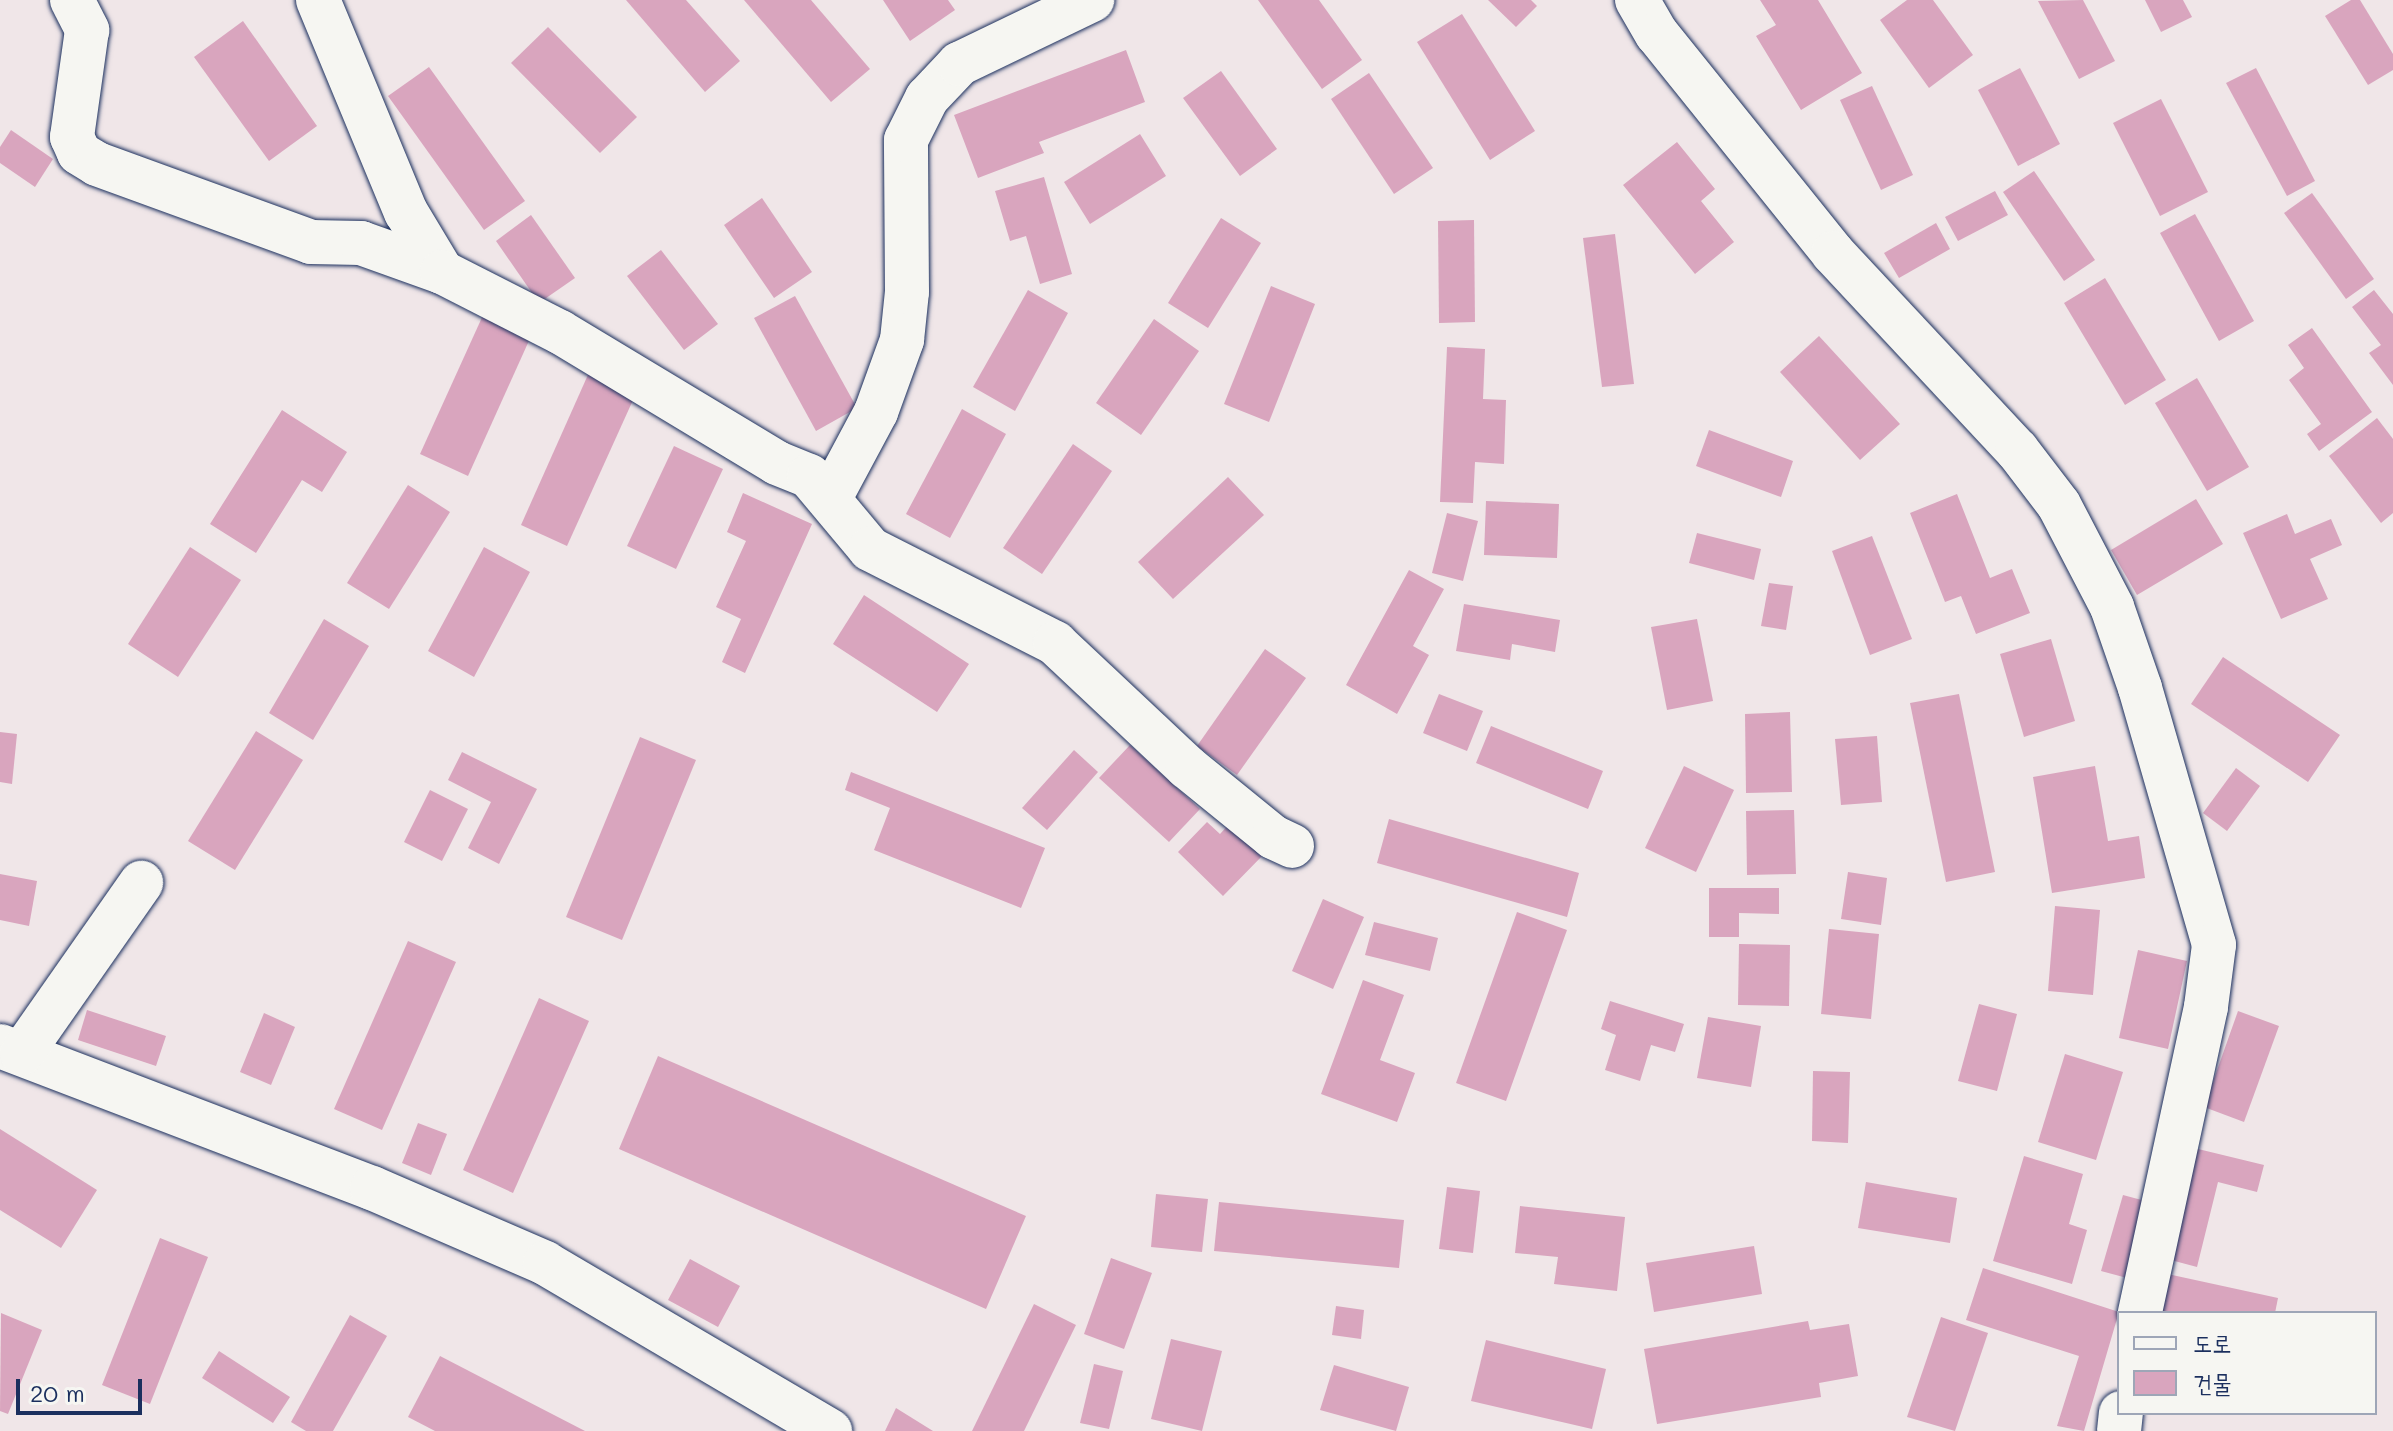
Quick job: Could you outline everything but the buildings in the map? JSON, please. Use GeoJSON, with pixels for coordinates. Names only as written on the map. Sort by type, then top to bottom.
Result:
{"type":"FeatureCollection","features":[{"type":"Feature","properties":{"kind":"street"},"geometry":{"type":"LineString","coordinates":[[72,0],[87,30],[72,137],[79,153],[97,164],[311,242],[361,243],[442,272],[560,332],[777,463],[809,476],[870,549],[1055,643],[1187,767],[1273,837],[1292,846]]}},
{"type":"Feature","properties":{"kind":"street"},"geometry":{"type":"LineString","coordinates":[[318,0],[406,212],[442,272]]}},
{"type":"Feature","properties":{"kind":"street"},"geometry":{"type":"LineString","coordinates":[[830,498],[876,412],[902,340],[907,292],[906,140],[927,98],[959,64],[1092,0]]}},
{"type":"Feature","properties":{"kind":"street"},"geometry":{"type":"LineString","coordinates":[[1637,0],[1657,34],[1833,253],[2017,450],[2059,505],[2112,607],[2144,702],[2214,945],[2206,1007],[2140,1311]]}},
{"type":"Feature","properties":{"kind":"street"},"geometry":{"type":"LineString","coordinates":[[141,883],[11,1050],[372,1188],[545,1263],[830,1431]]}}]}
